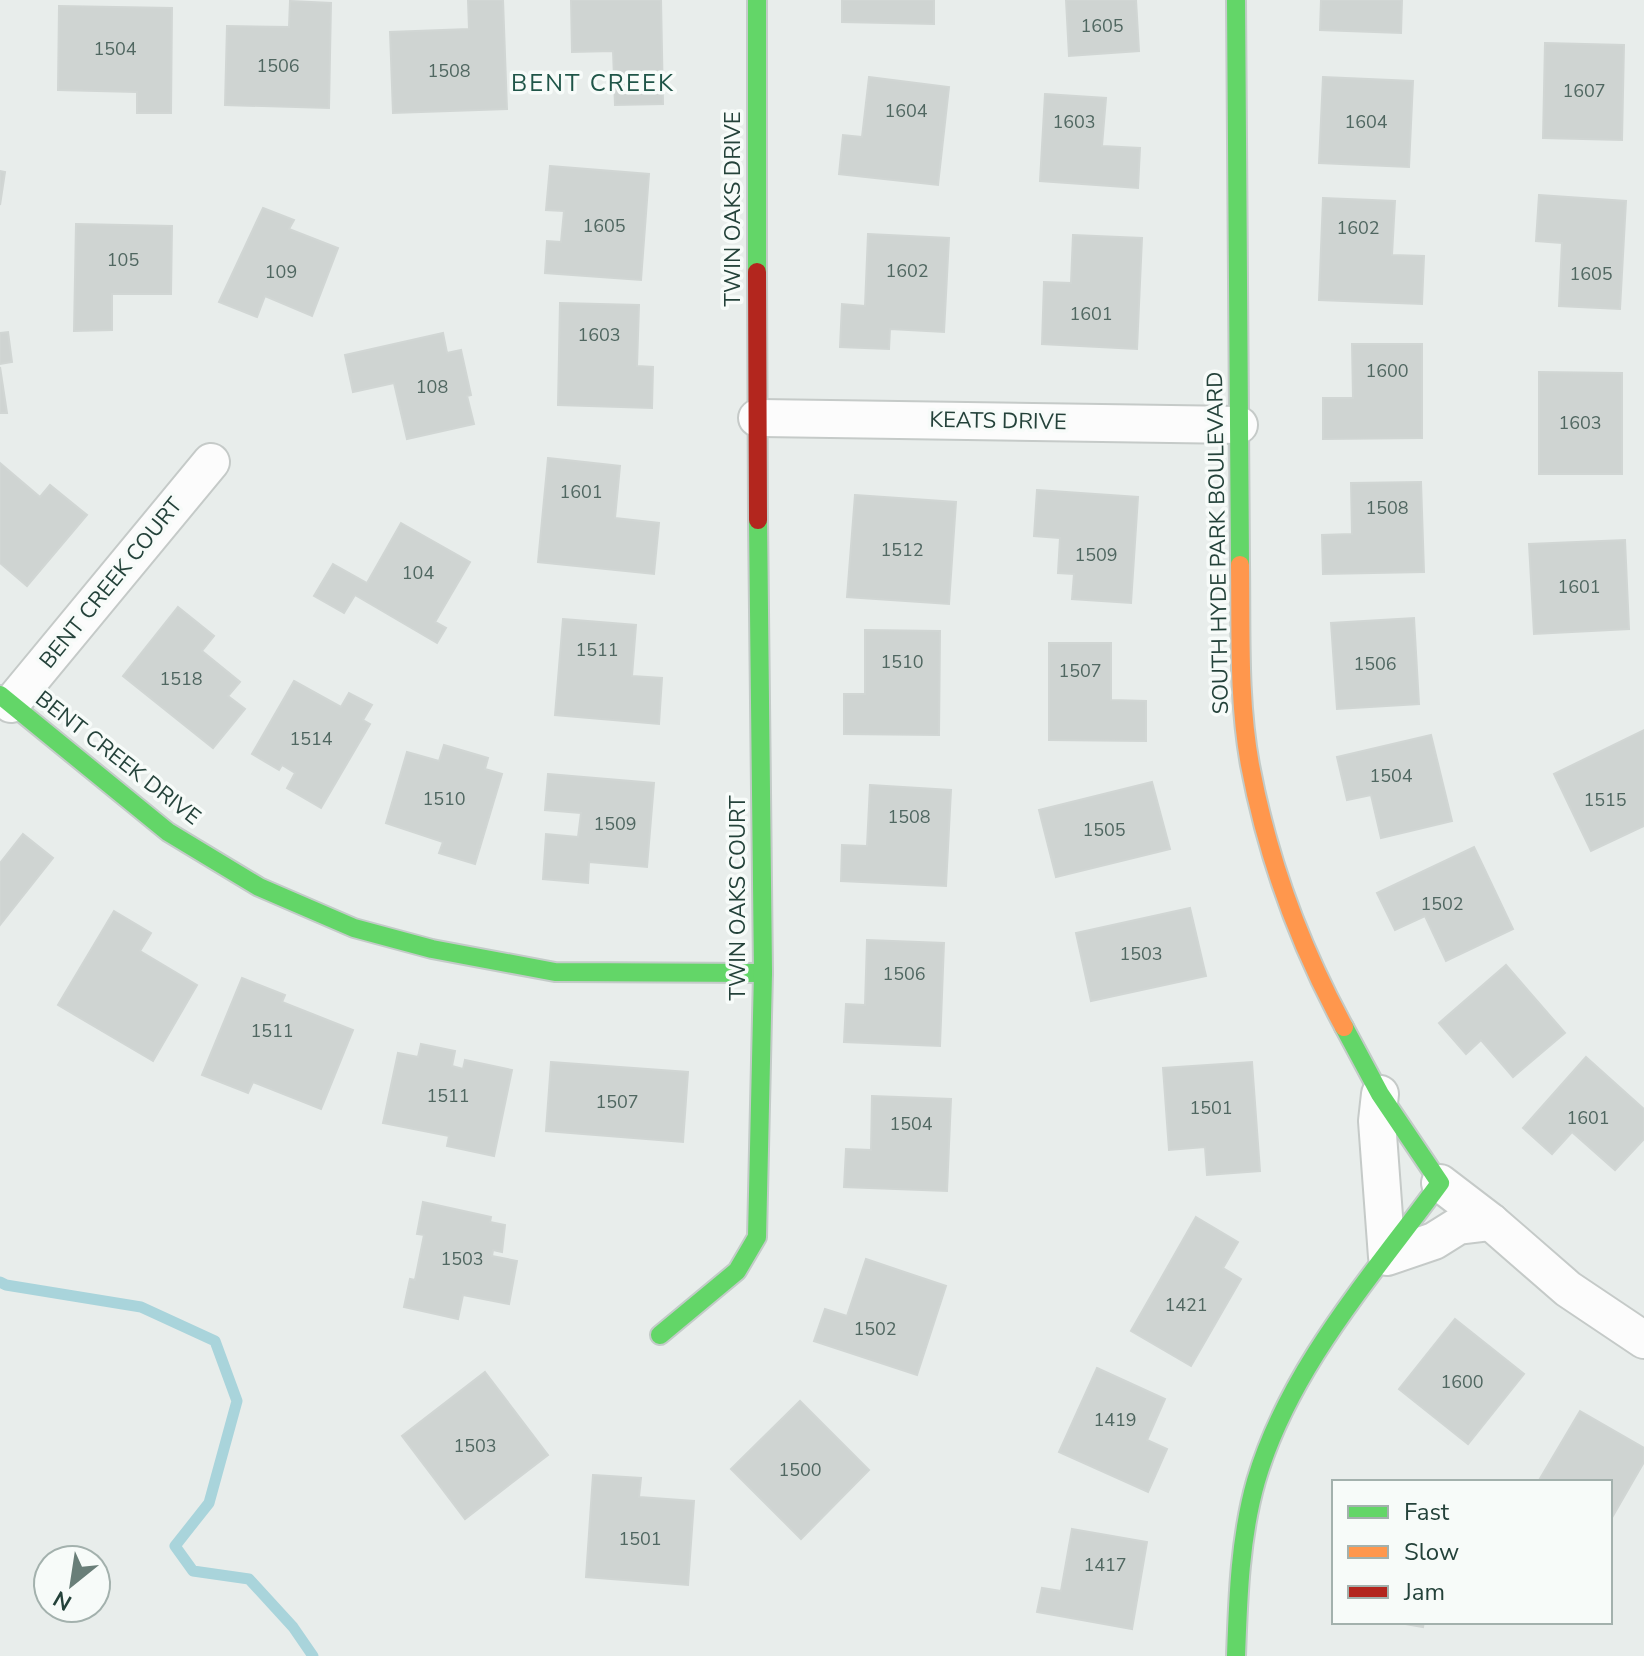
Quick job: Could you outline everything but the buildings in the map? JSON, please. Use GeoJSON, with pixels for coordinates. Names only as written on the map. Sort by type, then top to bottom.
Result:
{"type":"FeatureCollection","features":[{"type":"Feature","properties":{"kind":"street","name":"TWIN OAKS DRIVE"},"geometry":{"type":"LineString","coordinates":[[757,0],[757,418]]}},
{"type":"Feature","properties":{"kind":"street","name":"SOUTH HYDE PARK BOULEVARD"},"geometry":{"type":"LineString","coordinates":[[1236,0],[1241,666],[1250,764],[1278,875],[1318,979],[1380,1094],[1440,1183]]}},
{"type":"Feature","properties":{"kind":"street","name":"KEATS DRIVE"},"geometry":{"type":"LineString","coordinates":[[757,418],[1239,425]]}},
{"type":"Feature","properties":{"kind":"street","name":"TWIN OAKS COURT"},"geometry":{"type":"LineString","coordinates":[[660,1335],[737,1271],[757,1237],[763,973],[757,418]]}},
{"type":"Feature","properties":{"kind":"street","name":"BENT CREEK COURT"},"geometry":{"type":"LineString","coordinates":[[6,699],[211,462]]}},
{"type":"Feature","properties":{"kind":"street","name":"BENT CREEK DRIVE"},"geometry":{"type":"LineString","coordinates":[[6,699],[168,832],[259,887],[354,928],[432,949],[555,972],[763,973]]}},
{"type":"Feature","properties":{"kind":"street"},"geometry":{"type":"LineString","coordinates":[[1380,1094],[1377,1121],[1387,1257]]}},
{"type":"Feature","properties":{"kind":"street"},"geometry":{"type":"LineString","coordinates":[[1236,1656],[1238,1586],[1256,1482],[1282,1415],[1316,1355],[1440,1183],[1491,1222],[1568,1289],[1644,1340]]}},
{"type":"Feature","properties":{"kind":"street"},"geometry":{"type":"LineString","coordinates":[[1387,1257],[1434,1241],[1458,1226],[1491,1222]]}},
{"type":"Feature","properties":{"kind":"waterway"},"geometry":{"type":"LineString","coordinates":[[0,1282],[141,1307],[215,1341],[237,1401],[209,1503],[175,1546],[193,1571],[249,1579],[293,1627],[313,1656]]}},
{"type":"Feature","properties":{"kind":"traffic: fast"},"geometry":{"type":"LineString","coordinates":[[757,0],[757,272]]}},
{"type":"Feature","properties":{"kind":"traffic: fast"},"geometry":{"type":"LineString","coordinates":[[1236,0],[1240,565]]}},
{"type":"Feature","properties":{"kind":"traffic: fast"},"geometry":{"type":"LineString","coordinates":[[660,1335],[737,1271],[757,1237],[763,973],[758,520]]}},
{"type":"Feature","properties":{"kind":"traffic: fast"},"geometry":{"type":"LineString","coordinates":[[0,695],[168,832],[259,887],[354,928],[432,949],[555,972],[763,973]]}},
{"type":"Feature","properties":{"kind":"traffic: fast"},"geometry":{"type":"LineString","coordinates":[[1236,1656],[1246,1524],[1256,1481],[1271,1440],[1289,1400],[1335,1324],[1440,1183],[1380,1094],[1344,1027]]}},
{"type":"Feature","properties":{"kind":"traffic: slow"},"geometry":{"type":"LineString","coordinates":[[1240,565],[1244,715],[1257,799],[1299,932],[1344,1027]]}},
{"type":"Feature","properties":{"kind":"traffic: jam"},"geometry":{"type":"LineString","coordinates":[[757,272],[758,520]]}},
{"type":"Feature","properties":{"kind":"district","name":"BENT CREEK"},"geometry":{"type":"Point","coordinates":[593,83]}}]}
